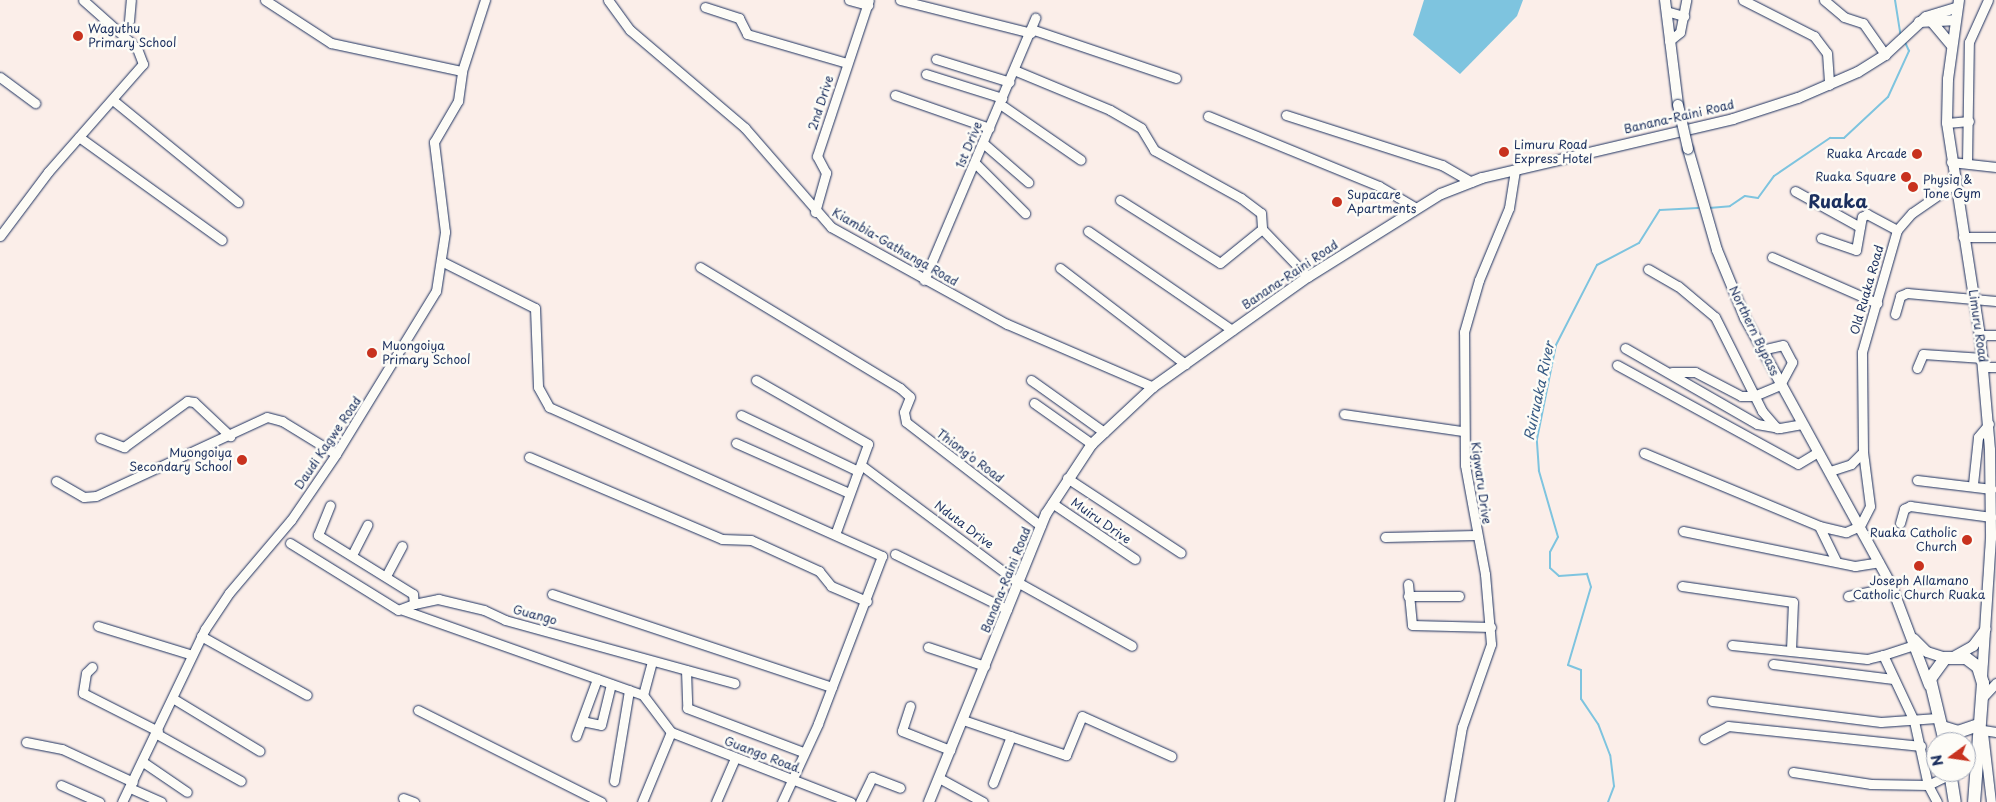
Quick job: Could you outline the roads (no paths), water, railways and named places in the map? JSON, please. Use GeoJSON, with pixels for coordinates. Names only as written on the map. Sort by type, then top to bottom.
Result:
{"type":"FeatureCollection","features":[{"type":"Feature","properties":{"kind":"highway","name":"Northern Bypass"},"geometry":{"type":"LineString","coordinates":[[1950,657],[1972,661],[1982,676]]}},
{"type":"Feature","properties":{"kind":"highway"},"geometry":{"type":"LineString","coordinates":[[1929,685],[1950,657]]}},
{"type":"Feature","properties":{"kind":"highway"},"geometry":{"type":"LineString","coordinates":[[1974,802],[1982,676]]}},
{"type":"Feature","properties":{"kind":"highway","name":"Northern Bypass"},"geometry":{"type":"LineString","coordinates":[[1929,685],[1942,732]]}},
{"type":"Feature","properties":{"kind":"highway"},"geometry":{"type":"LineString","coordinates":[[1939,722],[1958,732],[1980,724]]}},
{"type":"Feature","properties":{"kind":"highway"},"geometry":{"type":"LineString","coordinates":[[1952,782],[1955,802]]}},
{"type":"Feature","properties":{"kind":"main road","name":"Northern Bypass"},"geometry":{"type":"LineString","coordinates":[[1665,0],[1669,41],[1688,149],[1703,205],[1751,331],[1830,471],[1892,587],[1929,685]]}},
{"type":"Feature","properties":{"kind":"main road","name":"Limuru Road"},"geometry":{"type":"LineString","coordinates":[[1957,4],[1953,20],[1947,124],[1954,184],[1975,298],[1991,431],[1992,518],[1982,676]]}},
{"type":"Feature","properties":{"kind":"main road","name":"Limuru Road"},"geometry":{"type":"LineString","coordinates":[[1902,41],[1919,22],[1957,4]]}},
{"type":"Feature","properties":{"kind":"main road"},"geometry":{"type":"LineString","coordinates":[[1919,22],[1953,20]]}},
{"type":"Feature","properties":{"kind":"main road"},"geometry":{"type":"LineString","coordinates":[[1932,22],[1951,45]]}},
{"type":"Feature","properties":{"kind":"main road","name":"Banana-Raini Road"},"geometry":{"type":"LineString","coordinates":[[929,802],[1052,503],[1067,478],[1092,444],[1153,387],[1308,277],[1416,208],[1472,182],[1515,169],[1733,119],[1829,85],[1885,55],[1902,41]]}},
{"type":"Feature","properties":{"kind":"main road"},"geometry":{"type":"LineString","coordinates":[[1950,657],[1972,646],[1986,629]]}},
{"type":"Feature","properties":{"kind":"main road","name":"Northern Bypass"},"geometry":{"type":"LineString","coordinates":[[1913,641],[1927,652],[1950,657]]}},
{"type":"Feature","properties":{"kind":"street"},"geometry":{"type":"LineString","coordinates":[[0,236],[79,137],[114,101],[140,70],[142,55],[83,0]]}},
{"type":"Feature","properties":{"kind":"street"},"geometry":{"type":"LineString","coordinates":[[129,22],[131,0]]}},
{"type":"Feature","properties":{"kind":"street"},"geometry":{"type":"LineString","coordinates":[[265,0],[331,43],[462,71],[485,0]]}},
{"type":"Feature","properties":{"kind":"street","name":"Kiambia-Gathanga Road"},"geometry":{"type":"LineString","coordinates":[[608,0],[630,30],[745,128],[815,212],[831,227],[924,280],[1007,324],[1153,387]]}},
{"type":"Feature","properties":{"kind":"street"},"geometry":{"type":"LineString","coordinates":[[849,0],[868,3]]}},
{"type":"Feature","properties":{"kind":"street"},"geometry":{"type":"LineString","coordinates":[[900,0],[1031,31],[1176,78]]}},
{"type":"Feature","properties":{"kind":"street"},"geometry":{"type":"LineString","coordinates":[[1669,41],[1680,32],[1686,0]]}},
{"type":"Feature","properties":{"kind":"street"},"geometry":{"type":"LineString","coordinates":[[1743,0],[1814,36],[1827,53],[1829,85]]}},
{"type":"Feature","properties":{"kind":"street"},"geometry":{"type":"LineString","coordinates":[[1824,0],[1844,17],[1863,23],[1885,55]]}},
{"type":"Feature","properties":{"kind":"street"},"geometry":{"type":"LineString","coordinates":[[1967,163],[1969,42],[1988,0]]}},
{"type":"Feature","properties":{"kind":"street","name":"2nd Drive"},"geometry":{"type":"LineString","coordinates":[[815,212],[826,173],[817,156],[868,3]]}},
{"type":"Feature","properties":{"kind":"street"},"geometry":{"type":"LineString","coordinates":[[705,7],[739,18],[750,35],[847,63]]}},
{"type":"Feature","properties":{"kind":"street"},"geometry":{"type":"LineString","coordinates":[[1666,11],[1684,16]]}},
{"type":"Feature","properties":{"kind":"street","name":"1st Drive"},"geometry":{"type":"LineString","coordinates":[[924,280],[1036,18]]}},
{"type":"Feature","properties":{"kind":"street"},"geometry":{"type":"LineString","coordinates":[[936,59],[1010,82]]}},
{"type":"Feature","properties":{"kind":"street"},"geometry":{"type":"LineString","coordinates":[[1014,70],[1103,106],[1141,128],[1154,150],[1261,213],[1262,229],[1308,277]]}},
{"type":"Feature","properties":{"kind":"street","name":"Daudi Kagwe Road"},"geometry":{"type":"LineString","coordinates":[[122,802],[174,699],[201,636],[229,593],[291,520],[336,454],[408,344],[436,290],[443,262],[444,208],[433,154],[438,132],[458,101],[462,71]]}},
{"type":"Feature","properties":{"kind":"street"},"geometry":{"type":"LineString","coordinates":[[926,74],[1001,101],[1081,160]]}},
{"type":"Feature","properties":{"kind":"street"},"geometry":{"type":"LineString","coordinates":[[0,77],[35,103]]}},
{"type":"Feature","properties":{"kind":"street"},"geometry":{"type":"LineString","coordinates":[[895,95],[989,128]]}},
{"type":"Feature","properties":{"kind":"street"},"geometry":{"type":"LineString","coordinates":[[114,101],[238,202]]}},
{"type":"Feature","properties":{"kind":"street"},"geometry":{"type":"LineString","coordinates":[[1286,115],[1442,165],[1472,182]]}},
{"type":"Feature","properties":{"kind":"street"},"geometry":{"type":"LineString","coordinates":[[1208,116],[1379,186],[1416,208]]}},
{"type":"Feature","properties":{"kind":"street"},"geometry":{"type":"LineString","coordinates":[[1947,124],[1969,121]]}},
{"type":"Feature","properties":{"kind":"street"},"geometry":{"type":"LineString","coordinates":[[79,137],[222,240]]}},
{"type":"Feature","properties":{"kind":"street"},"geometry":{"type":"LineString","coordinates":[[983,143],[1028,182]]}},
{"type":"Feature","properties":{"kind":"street"},"geometry":{"type":"LineString","coordinates":[[974,162],[1025,213]]}},
{"type":"Feature","properties":{"kind":"street"},"geometry":{"type":"LineString","coordinates":[[1951,162],[1996,167]]}},
{"type":"Feature","properties":{"kind":"street","name":"Kigwaru Drive"},"geometry":{"type":"LineString","coordinates":[[1449,802],[1462,727],[1491,644],[1491,627],[1462,431],[1464,332],[1479,280],[1510,208],[1515,169]]}},
{"type":"Feature","properties":{"kind":"street","name":"Old Ruaka Road"},"geometry":{"type":"LineString","coordinates":[[1860,526],[1870,506],[1863,452],[1860,376],[1867,327],[1877,303],[1897,230],[1912,213],[1954,184]]}},
{"type":"Feature","properties":{"kind":"street"},"geometry":{"type":"LineString","coordinates":[[1794,191],[1860,227]]}},
{"type":"Feature","properties":{"kind":"street"},"geometry":{"type":"LineString","coordinates":[[1120,200],[1220,263],[1262,229]]}},
{"type":"Feature","properties":{"kind":"street"},"geometry":{"type":"LineString","coordinates":[[1822,238],[1854,251],[1860,227],[1867,214],[1897,230]]}},
{"type":"Feature","properties":{"kind":"street"},"geometry":{"type":"LineString","coordinates":[[1088,231],[1232,330]]}},
{"type":"Feature","properties":{"kind":"street"},"geometry":{"type":"LineString","coordinates":[[1963,237],[1996,236]]}},
{"type":"Feature","properties":{"kind":"street"},"geometry":{"type":"LineString","coordinates":[[1772,257],[1877,303]]}},
{"type":"Feature","properties":{"kind":"street"},"geometry":{"type":"LineString","coordinates":[[443,262],[533,304],[538,387],[549,407],[836,532],[882,556],[867,601],[782,802]]}},
{"type":"Feature","properties":{"kind":"street","name":"Thiong'o Road"},"geometry":{"type":"LineString","coordinates":[[700,267],[910,397],[904,412],[906,422],[1041,526]]}},
{"type":"Feature","properties":{"kind":"street"},"geometry":{"type":"LineString","coordinates":[[1060,268],[1185,364]]}},
{"type":"Feature","properties":{"kind":"street"},"geometry":{"type":"LineString","coordinates":[[1648,269],[1678,286],[1715,317],[1754,396],[1777,428]]}},
{"type":"Feature","properties":{"kind":"street"},"geometry":{"type":"LineString","coordinates":[[1895,314],[1904,293],[1996,301]]}},
{"type":"Feature","properties":{"kind":"street"},"geometry":{"type":"LineString","coordinates":[[1980,335],[1996,336]]}},
{"type":"Feature","properties":{"kind":"street"},"geometry":{"type":"LineString","coordinates":[[1664,370],[1695,372],[1741,396],[1754,396],[1780,385],[1791,367],[1788,349],[1777,344],[1761,350]]}},
{"type":"Feature","properties":{"kind":"street"},"geometry":{"type":"LineString","coordinates":[[1625,348],[1757,424],[1777,428],[1802,424]]}},
{"type":"Feature","properties":{"kind":"street"},"geometry":{"type":"LineString","coordinates":[[1917,368],[1923,354],[1983,363],[1996,367]]}},
{"type":"Feature","properties":{"kind":"street"},"geometry":{"type":"LineString","coordinates":[[1617,365],[1798,464],[1818,452]]}},
{"type":"Feature","properties":{"kind":"street"},"geometry":{"type":"LineString","coordinates":[[756,380],[868,444],[836,532]]}},
{"type":"Feature","properties":{"kind":"street"},"geometry":{"type":"LineString","coordinates":[[1031,380],[1104,432]]}},
{"type":"Feature","properties":{"kind":"street"},"geometry":{"type":"LineString","coordinates":[[100,438],[124,447],[187,401],[194,402],[230,436]]}},
{"type":"Feature","properties":{"kind":"street"},"geometry":{"type":"LineString","coordinates":[[1034,403],[1092,444]]}},
{"type":"Feature","properties":{"kind":"street"},"geometry":{"type":"LineString","coordinates":[[1344,414],[1462,431]]}},
{"type":"Feature","properties":{"kind":"street","name":"Nduta Drive"},"geometry":{"type":"LineString","coordinates":[[741,415],[860,468],[1020,583],[1132,646]]}},
{"type":"Feature","properties":{"kind":"street"},"geometry":{"type":"LineString","coordinates":[[56,481],[84,497],[96,496],[273,418],[336,454]]}},
{"type":"Feature","properties":{"kind":"street"},"geometry":{"type":"LineString","coordinates":[[1973,484],[1978,437],[1991,431]]}},
{"type":"Feature","properties":{"kind":"street"},"geometry":{"type":"LineString","coordinates":[[736,443],[849,493]]}},
{"type":"Feature","properties":{"kind":"street"},"geometry":{"type":"LineString","coordinates":[[1830,471],[1851,464],[1863,452]]}},
{"type":"Feature","properties":{"kind":"street"},"geometry":{"type":"LineString","coordinates":[[1644,453],[1819,526],[1846,532],[1860,526]]}},
{"type":"Feature","properties":{"kind":"street"},"geometry":{"type":"LineString","coordinates":[[529,457],[722,539],[751,540],[819,571],[830,586],[867,601]]}},
{"type":"Feature","properties":{"kind":"street"},"geometry":{"type":"LineString","coordinates":[[1067,478],[1181,553]]}},
{"type":"Feature","properties":{"kind":"street"},"geometry":{"type":"LineString","coordinates":[[1917,480],[1973,484],[1991,489]]}},
{"type":"Feature","properties":{"kind":"street","name":"Muiru Drive"},"geometry":{"type":"LineString","coordinates":[[1052,503],[1135,559]]}},
{"type":"Feature","properties":{"kind":"street"},"geometry":{"type":"LineString","coordinates":[[330,505],[318,534],[413,594],[414,604]]}},
{"type":"Feature","properties":{"kind":"street"},"geometry":{"type":"LineString","coordinates":[[1900,523],[1904,509],[1910,506],[1992,518]]}},
{"type":"Feature","properties":{"kind":"street"},"geometry":{"type":"LineString","coordinates":[[352,555],[367,525]]}},
{"type":"Feature","properties":{"kind":"street"},"geometry":{"type":"LineString","coordinates":[[1819,526],[1836,561]]}},
{"type":"Feature","properties":{"kind":"street"},"geometry":{"type":"LineString","coordinates":[[1683,531],[1861,566],[1879,562]]}},
{"type":"Feature","properties":{"kind":"street"},"geometry":{"type":"LineString","coordinates":[[1385,537],[1476,535]]}},
{"type":"Feature","properties":{"kind":"street"},"geometry":{"type":"LineString","coordinates":[[290,543],[403,610],[643,695],[670,730],[642,802]]}},
{"type":"Feature","properties":{"kind":"street"},"geometry":{"type":"LineString","coordinates":[[386,576],[402,546]]}},
{"type":"Feature","properties":{"kind":"street"},"geometry":{"type":"LineString","coordinates":[[895,554],[1007,610]]}},
{"type":"Feature","properties":{"kind":"street"},"geometry":{"type":"LineString","coordinates":[[1408,584],[1410,622],[1416,627],[1491,627]]}},
{"type":"Feature","properties":{"kind":"street"},"geometry":{"type":"LineString","coordinates":[[1682,586],[1793,602],[1790,650]]}},
{"type":"Feature","properties":{"kind":"street"},"geometry":{"type":"LineString","coordinates":[[1848,596],[1892,587]]}},
{"type":"Feature","properties":{"kind":"street"},"geometry":{"type":"LineString","coordinates":[[552,594],[832,687]]}},
{"type":"Feature","properties":{"kind":"street"},"geometry":{"type":"LineString","coordinates":[[1408,596],[1459,596]]}},
{"type":"Feature","properties":{"kind":"street","name":"Guango"},"geometry":{"type":"LineString","coordinates":[[403,610],[414,604],[438,599],[484,610],[505,620],[652,662],[734,682]]}},
{"type":"Feature","properties":{"kind":"street"},"geometry":{"type":"LineString","coordinates":[[98,626],[192,655]]}},
{"type":"Feature","properties":{"kind":"street"},"geometry":{"type":"LineString","coordinates":[[201,636],[307,695]]}},
{"type":"Feature","properties":{"kind":"street"},"geometry":{"type":"LineString","coordinates":[[1732,645],[1867,659],[1883,655],[1913,641]]}},
{"type":"Feature","properties":{"kind":"street"},"geometry":{"type":"LineString","coordinates":[[928,647],[985,666]]}},
{"type":"Feature","properties":{"kind":"street"},"geometry":{"type":"LineString","coordinates":[[1883,655],[1914,721],[1928,785],[1936,802]]}},
{"type":"Feature","properties":{"kind":"street"},"geometry":{"type":"LineString","coordinates":[[643,695],[652,662]]}},
{"type":"Feature","properties":{"kind":"street"},"geometry":{"type":"LineString","coordinates":[[1773,664],[1893,679]]}},
{"type":"Feature","properties":{"kind":"street"},"geometry":{"type":"LineString","coordinates":[[92,667],[86,673],[83,692],[158,732],[241,780]]}},
{"type":"Feature","properties":{"kind":"street"},"geometry":{"type":"LineString","coordinates":[[686,670],[687,708],[803,752]]}},
{"type":"Feature","properties":{"kind":"street"},"geometry":{"type":"LineString","coordinates":[[576,736],[597,679]]}},
{"type":"Feature","properties":{"kind":"street"},"geometry":{"type":"LineString","coordinates":[[1982,698],[1996,683]]}},
{"type":"Feature","properties":{"kind":"street"},"geometry":{"type":"LineString","coordinates":[[582,720],[601,725],[611,684]]}},
{"type":"Feature","properties":{"kind":"street"},"geometry":{"type":"LineString","coordinates":[[614,781],[629,690]]}},
{"type":"Feature","properties":{"kind":"street"},"geometry":{"type":"LineString","coordinates":[[174,699],[260,751]]}},
{"type":"Feature","properties":{"kind":"street"},"geometry":{"type":"LineString","coordinates":[[1712,701],[1881,722],[1939,722]]}},
{"type":"Feature","properties":{"kind":"street"},"geometry":{"type":"LineString","coordinates":[[910,706],[902,731],[950,750]]}},
{"type":"Feature","properties":{"kind":"street"},"geometry":{"type":"LineString","coordinates":[[418,710],[601,802]]}},
{"type":"Feature","properties":{"kind":"street"},"geometry":{"type":"LineString","coordinates":[[963,720],[1066,755],[1082,716],[1171,756]]}},
{"type":"Feature","properties":{"kind":"street"},"geometry":{"type":"LineString","coordinates":[[1980,724],[1996,732]]}},
{"type":"Feature","properties":{"kind":"street"},"geometry":{"type":"LineString","coordinates":[[1980,724],[1991,802]]}},
{"type":"Feature","properties":{"kind":"street"},"geometry":{"type":"LineString","coordinates":[[1704,739],[1728,726],[1921,746]]}},
{"type":"Feature","properties":{"kind":"street","name":"Guango Road."},"geometry":{"type":"LineString","coordinates":[[670,730],[735,758],[851,802]]}},
{"type":"Feature","properties":{"kind":"street"},"geometry":{"type":"LineString","coordinates":[[993,783],[1011,736]]}},
{"type":"Feature","properties":{"kind":"street"},"geometry":{"type":"LineString","coordinates":[[26,742],[62,749],[161,802]]}},
{"type":"Feature","properties":{"kind":"street"},"geometry":{"type":"LineString","coordinates":[[716,802],[735,758]]}},
{"type":"Feature","properties":{"kind":"street"},"geometry":{"type":"LineString","coordinates":[[143,762],[188,792]]}},
{"type":"Feature","properties":{"kind":"street"},"geometry":{"type":"LineString","coordinates":[[1793,772],[1871,784],[1928,785],[1934,782]]}},
{"type":"Feature","properties":{"kind":"street"},"geometry":{"type":"LineString","coordinates":[[860,802],[872,777],[900,788]]}},
{"type":"Feature","properties":{"kind":"street"},"geometry":{"type":"LineString","coordinates":[[939,778],[983,802]]}},
{"type":"Feature","properties":{"kind":"street"},"geometry":{"type":"LineString","coordinates":[[62,784],[99,802]]}},
{"type":"Feature","properties":{"kind":"street"},"geometry":{"type":"LineString","coordinates":[[403,798],[414,802]]}},
{"type":"Feature","properties":{"kind":"water"},"geometry":{"type":"Polygon","coordinates":[[[1424,0],[1523,0],[1517,16],[1460,74],[1413,35],[1424,0]]]}},
{"type":"Feature","properties":{"kind":"waterway","name":"Ruiruaka River"},"geometry":{"type":"LineString","coordinates":[[1895,0],[1901,36]]}},
{"type":"Feature","properties":{"kind":"waterway","name":"Ruiruaka River"},"geometry":{"type":"LineString","coordinates":[[1709,208],[1730,206],[1745,196],[1758,198],[1774,176],[1830,138],[1844,138],[1888,97],[1909,51],[1905,42]]}},
{"type":"Feature","properties":{"kind":"waterway","name":"Ruiruaka River"},"geometry":{"type":"LineString","coordinates":[[1608,802],[1614,786],[1610,755],[1598,724],[1581,699],[1581,670],[1568,665],[1591,587],[1587,574],[1559,576],[1550,568],[1550,552],[1558,537],[1539,471],[1537,439],[1556,345],[1597,265],[1639,243],[1660,210],[1698,208]]}},
{"type":"Feature","properties":{"kind":"place","name":"Waguthu Primary School"},"geometry":{"type":"Point","coordinates":[78,36]}},
{"type":"Feature","properties":{"kind":"place","name":"Limuru Road Express Hotel"},"geometry":{"type":"Point","coordinates":[1504,152]}},
{"type":"Feature","properties":{"kind":"place","name":"Ruaka Arcade"},"geometry":{"type":"Point","coordinates":[1917,154]}},
{"type":"Feature","properties":{"kind":"place","name":"Ruaka Square"},"geometry":{"type":"Point","coordinates":[1906,177]}},
{"type":"Feature","properties":{"kind":"place","name":"Physiq & Tone Gym"},"geometry":{"type":"Point","coordinates":[1913,187]}},
{"type":"Feature","properties":{"kind":"place","name":"Supacare Apartments"},"geometry":{"type":"Point","coordinates":[1337,202]}},
{"type":"Feature","properties":{"kind":"place","name":"Muongoiya Primary School"},"geometry":{"type":"Point","coordinates":[372,353]}},
{"type":"Feature","properties":{"kind":"place","name":"Muongoiya Secondary School"},"geometry":{"type":"Point","coordinates":[242,460]}},
{"type":"Feature","properties":{"kind":"place","name":"Ruaka Catholic Church"},"geometry":{"type":"Point","coordinates":[1967,540]}},
{"type":"Feature","properties":{"kind":"place","name":"Joseph Allamano Catholic Church Ruaka"},"geometry":{"type":"Point","coordinates":[1919,566]}},
{"type":"Feature","properties":{"kind":"district","name":"Ruaka"},"geometry":{"type":"Point","coordinates":[1838,201]}}]}
